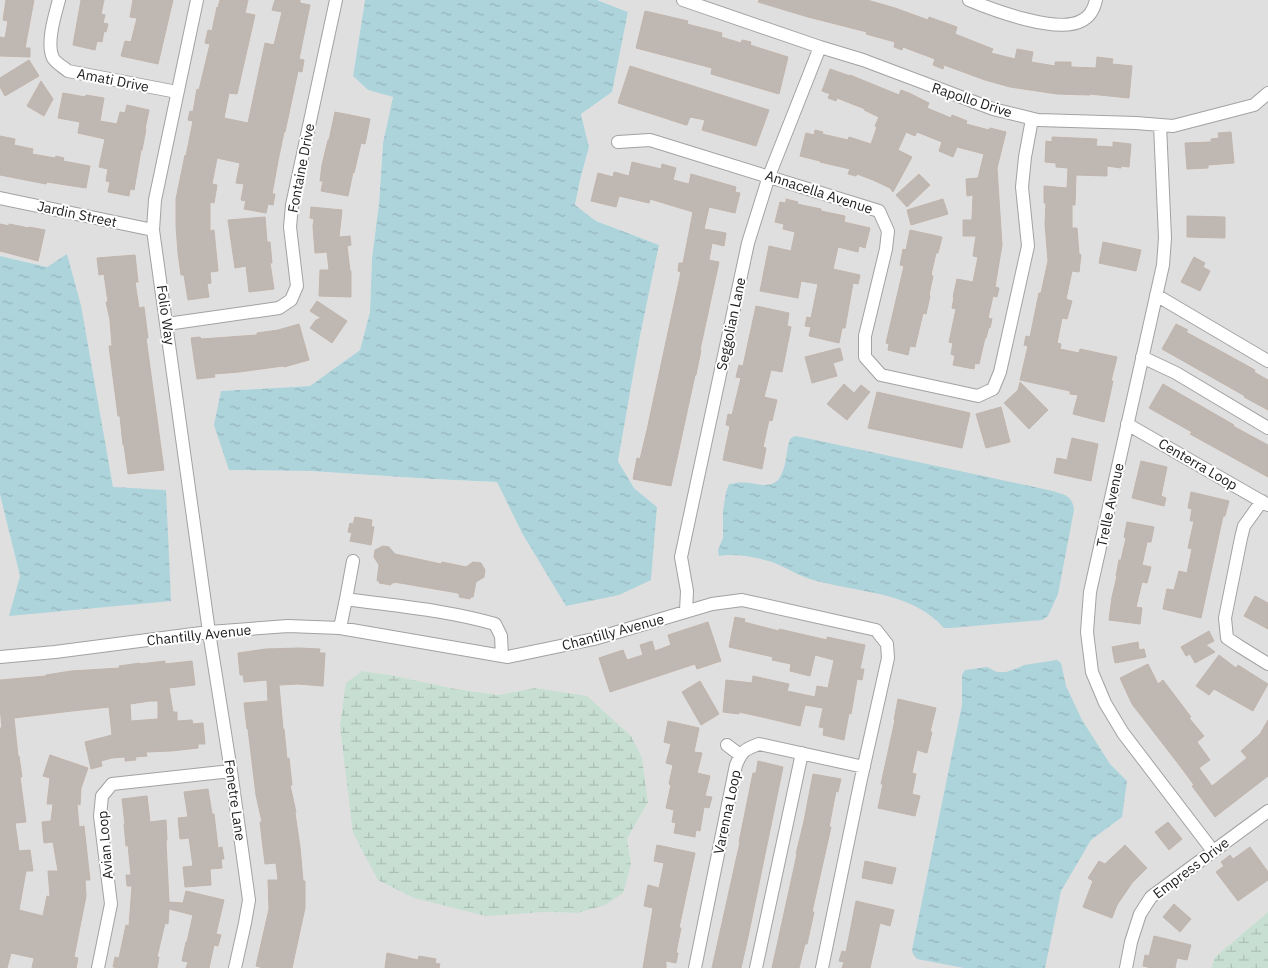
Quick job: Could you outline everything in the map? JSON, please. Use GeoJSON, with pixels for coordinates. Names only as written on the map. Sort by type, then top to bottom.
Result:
{"type":"FeatureCollection","features":[{"type":"Feature","properties":{"kind":"street","name":"Amati Drive"},"geometry":{"type":"LineString","coordinates":[[58,0],[50,46],[53,58],[68,71],[177,92]]}},
{"type":"Feature","properties":{"kind":"street","name":"Folio Way"},"geometry":{"type":"LineString","coordinates":[[197,0],[156,200],[153,230],[209,632]]}},
{"type":"Feature","properties":{"kind":"street","name":"Fontaine Drive"},"geometry":{"type":"LineString","coordinates":[[167,324],[279,308],[291,300],[297,286],[290,227],[292,205],[336,0]]}},
{"type":"Feature","properties":{"kind":"street","name":"Rapollo Drive"},"geometry":{"type":"LineString","coordinates":[[683,0],[863,60],[993,109],[1038,120],[1173,126],[1254,105],[1268,93]]}},
{"type":"Feature","properties":{"kind":"street"},"geometry":{"type":"LineString","coordinates":[[969,0],[1020,18],[1056,24],[1073,24],[1083,21],[1091,14],[1096,0]]}},
{"type":"Feature","properties":{"kind":"street","name":"Seggolian Lane"},"geometry":{"type":"LineString","coordinates":[[686,611],[686,591],[681,557],[748,243],[769,176],[820,47]]}},
{"type":"Feature","properties":{"kind":"street","name":"Annacella Avenue"},"geometry":{"type":"LineString","coordinates":[[618,142],[650,140],[879,211],[888,231],[886,249],[865,336],[865,357],[881,375],[978,396],[993,389],[1000,372],[1028,246],[1022,187],[1025,156],[1032,119]]}},
{"type":"Feature","properties":{"kind":"street","name":"Trelle Avenue"},"geometry":{"type":"LineString","coordinates":[[1160,125],[1165,238],[1162,265],[1090,592],[1087,632],[1092,672],[1105,703],[1123,733],[1213,851]]}},
{"type":"Feature","properties":{"kind":"street","name":"Jardin Street"},"geometry":{"type":"LineString","coordinates":[[0,198],[153,230]]}},
{"type":"Feature","properties":{"kind":"street"},"geometry":{"type":"LineString","coordinates":[[1156,294],[1268,361]]}},
{"type":"Feature","properties":{"kind":"street"},"geometry":{"type":"LineString","coordinates":[[1142,357],[1176,373],[1268,428]]}},
{"type":"Feature","properties":{"kind":"street","name":"Centerra Loop"},"geometry":{"type":"LineString","coordinates":[[1128,424],[1265,503]]}},
{"type":"Feature","properties":{"kind":"street"},"geometry":{"type":"LineString","coordinates":[[1265,503],[1244,526],[1225,618],[1227,638],[1268,664]]}},
{"type":"Feature","properties":{"kind":"street"},"geometry":{"type":"LineString","coordinates":[[340,628],[353,561]]}},
{"type":"Feature","properties":{"kind":"street"},"geometry":{"type":"LineString","coordinates":[[346,599],[475,618],[494,624],[501,636],[502,656]]}},
{"type":"Feature","properties":{"kind":"street","name":"Chantilly Avenue"},"geometry":{"type":"LineString","coordinates":[[0,657],[209,632],[288,626],[340,628],[508,657],[594,639],[712,604],[742,600],[876,630],[887,644],[888,658],[822,968]]}},
{"type":"Feature","properties":{"kind":"street","name":"Fenetre Lane"},"geometry":{"type":"LineString","coordinates":[[209,632],[249,900],[235,968]]}},
{"type":"Feature","properties":{"kind":"street","name":"Varenna Loop"},"geometry":{"type":"LineString","coordinates":[[695,968],[736,765],[740,755],[746,749],[759,744],[864,767]]}},
{"type":"Feature","properties":{"kind":"street"},"geometry":{"type":"LineString","coordinates":[[727,745],[740,755]]}},
{"type":"Feature","properties":{"kind":"street"},"geometry":{"type":"LineString","coordinates":[[756,968],[802,753]]}},
{"type":"Feature","properties":{"kind":"street","name":"Avian Loop"},"geometry":{"type":"LineString","coordinates":[[98,968],[111,904],[100,816],[102,796],[112,784],[231,770]]}},
{"type":"Feature","properties":{"kind":"street","name":"Empress Drive"},"geometry":{"type":"LineString","coordinates":[[1126,968],[1131,942],[1140,914],[1151,898],[1268,810]]}},
{"type":"Feature","properties":{"kind":"shaded area"},"geometry":{"type":"Polygon","coordinates":[[[0,0],[365,0],[353,76],[368,90],[393,97],[383,143],[379,204],[372,258],[370,312],[360,350],[310,386],[221,391],[229,470],[310,471],[497,482],[522,533],[651,580],[657,507],[634,488],[618,461],[640,336],[659,245],[596,221],[575,205],[589,147],[581,114],[612,92],[628,12],[597,0],[1268,0],[1268,912],[1215,957],[1211,968],[762,968],[809,748],[798,746],[750,968],[0,968],[0,495],[20,576],[10,615],[166,490],[113,488],[81,305],[67,254],[47,267],[0,256],[0,0]],[[362,671],[544,912],[577,913],[631,864],[627,839],[648,802],[642,759],[631,736],[535,688],[498,695],[362,671]],[[726,737],[719,747],[742,763],[748,753],[726,737]]]}},
{"type":"Feature","properties":{"kind":"green space"},"geometry":{"type":"Polygon","coordinates":[[[362,671],[498,695],[535,688],[587,696],[631,736],[642,758],[648,802],[627,839],[631,864],[623,893],[605,905],[577,913],[544,912],[486,916],[414,898],[378,880],[353,833],[340,726],[346,683],[362,671]]]}},
{"type":"Feature","properties":{"kind":"green space"},"geometry":{"type":"Polygon","coordinates":[[[1268,912],[1268,968],[1211,968],[1215,957],[1268,912]]]}},
{"type":"Feature","properties":{"kind":"water"},"geometry":{"type":"Polygon","coordinates":[[[365,0],[597,0],[628,12],[612,92],[581,114],[589,147],[575,205],[596,221],[659,245],[640,336],[618,461],[634,488],[657,507],[651,580],[619,595],[566,606],[522,533],[497,482],[310,471],[229,470],[214,425],[221,391],[310,386],[360,350],[370,312],[372,258],[379,204],[383,143],[393,97],[368,90],[353,76],[365,0]]]}},
{"type":"Feature","properties":{"kind":"water"},"geometry":{"type":"Polygon","coordinates":[[[67,254],[81,305],[113,487],[166,490],[171,601],[9,616],[20,576],[0,495],[0,256],[47,267],[67,254]]]}},
{"type":"Feature","properties":{"kind":"water"},"geometry":{"type":"Polygon","coordinates":[[[795,436],[1053,491],[1068,497],[1072,502],[1074,510],[1058,594],[1048,616],[1042,620],[944,628],[915,606],[899,599],[810,579],[773,562],[757,558],[733,555],[719,556],[718,550],[723,538],[723,511],[729,484],[768,485],[776,482],[784,469],[790,439],[795,436]]]}},
{"type":"Feature","properties":{"kind":"water"},"geometry":{"type":"Polygon","coordinates":[[[1057,660],[1061,663],[1066,686],[1082,720],[1110,764],[1127,781],[1122,817],[1091,840],[1061,891],[1045,968],[964,968],[917,959],[912,950],[962,705],[962,675],[965,670],[987,667],[997,672],[1006,672],[1024,665],[1057,660]]]}},
{"type":"Feature","properties":{"kind":"building"},"geometry":{"type":"Polygon","coordinates":[[[6,0],[34,0],[25,48],[30,48],[30,57],[0,56],[0,37],[5,38],[8,21],[3,20],[6,0]]]}},
{"type":"Feature","properties":{"kind":"building"},"geometry":{"type":"Polygon","coordinates":[[[81,0],[104,0],[101,14],[105,15],[103,23],[108,24],[106,32],[104,31],[102,42],[97,41],[95,50],[73,45],[81,0]]]}},
{"type":"Feature","properties":{"kind":"building"},"geometry":{"type":"Polygon","coordinates":[[[133,0],[173,0],[158,64],[121,56],[125,41],[131,42],[137,18],[130,17],[133,0]]]}},
{"type":"Feature","properties":{"kind":"building"},"geometry":{"type":"Polygon","coordinates":[[[220,0],[248,0],[245,13],[255,15],[237,94],[229,93],[224,118],[248,123],[265,43],[274,45],[282,12],[272,10],[275,0],[300,0],[300,3],[310,5],[299,59],[304,60],[302,72],[298,71],[284,132],[272,194],[275,194],[273,205],[268,204],[266,213],[244,209],[246,201],[241,200],[244,184],[236,183],[240,163],[217,158],[212,184],[217,185],[214,203],[210,202],[210,231],[214,230],[218,271],[210,272],[211,283],[207,284],[209,297],[188,300],[184,275],[181,275],[178,253],[176,199],[193,121],[188,120],[190,111],[193,112],[197,89],[199,90],[210,44],[205,43],[208,30],[212,31],[220,0]]]}},
{"type":"Feature","properties":{"kind":"building"},"geometry":{"type":"Polygon","coordinates":[[[759,0],[867,0],[928,20],[929,17],[957,27],[955,34],[993,49],[991,53],[1015,59],[1017,49],[1033,52],[1031,62],[1055,66],[1055,62],[1071,62],[1071,67],[1096,68],[1097,57],[1113,59],[1112,64],[1132,66],[1129,98],[1090,94],[1057,94],[1010,87],[944,65],[943,69],[933,65],[935,59],[903,47],[902,50],[894,47],[895,42],[866,34],[867,32],[808,17],[758,2],[759,0]]]}},
{"type":"Feature","properties":{"kind":"building"},"geometry":{"type":"Polygon","coordinates":[[[645,11],[688,21],[687,24],[722,33],[721,37],[741,43],[742,40],[751,42],[750,45],[788,57],[779,94],[711,74],[712,68],[636,48],[645,11]]]}},
{"type":"Feature","properties":{"kind":"building"},"geometry":{"type":"Polygon","coordinates":[[[29,60],[39,76],[5,96],[0,87],[0,78],[29,60]]]}},
{"type":"Feature","properties":{"kind":"building"},"geometry":{"type":"Polygon","coordinates":[[[630,66],[769,110],[756,146],[702,130],[705,120],[690,117],[686,125],[618,103],[630,66]]]}},
{"type":"Feature","properties":{"kind":"building"},"geometry":{"type":"Polygon","coordinates":[[[830,69],[899,95],[901,90],[909,93],[929,103],[927,108],[951,118],[952,115],[967,121],[966,124],[1006,132],[997,168],[1002,245],[995,287],[999,288],[997,297],[993,296],[988,318],[992,319],[990,328],[985,338],[979,364],[975,363],[974,369],[953,365],[955,356],[951,354],[953,343],[949,342],[956,309],[952,308],[957,279],[973,282],[978,257],[973,256],[976,236],[963,236],[963,220],[972,220],[973,195],[967,196],[966,179],[978,178],[984,154],[957,147],[953,157],[939,151],[942,142],[917,132],[915,136],[906,132],[898,150],[912,157],[893,192],[890,188],[873,180],[857,174],[856,176],[848,174],[850,169],[800,156],[806,133],[814,135],[815,130],[823,132],[822,134],[848,140],[849,137],[871,144],[877,127],[875,126],[879,117],[865,109],[837,98],[836,101],[828,98],[830,94],[822,91],[830,69]]]}},
{"type":"Feature","properties":{"kind":"building"},"geometry":{"type":"Polygon","coordinates":[[[41,81],[53,99],[44,116],[27,106],[41,81]]]}},
{"type":"Feature","properties":{"kind":"building"},"geometry":{"type":"Polygon","coordinates":[[[63,93],[104,98],[100,121],[117,124],[120,112],[125,113],[127,105],[149,110],[134,190],[130,189],[129,196],[108,192],[110,182],[106,181],[108,169],[99,167],[105,139],[78,133],[80,122],[58,118],[63,93]]]}},
{"type":"Feature","properties":{"kind":"building"},"geometry":{"type":"Polygon","coordinates":[[[335,112],[370,119],[365,144],[361,143],[348,196],[321,191],[323,181],[320,181],[322,165],[335,112]]]}},
{"type":"Feature","properties":{"kind":"building"},"geometry":{"type":"Polygon","coordinates":[[[1231,132],[1234,163],[1208,165],[1208,168],[1187,169],[1185,143],[1211,142],[1211,139],[1219,138],[1218,133],[1231,132]]]}},
{"type":"Feature","properties":{"kind":"building"},"geometry":{"type":"Polygon","coordinates":[[[0,136],[15,139],[14,145],[33,149],[32,154],[55,158],[56,156],[64,158],[63,161],[90,166],[86,188],[47,182],[46,184],[0,175],[0,136]]]}},
{"type":"Feature","properties":{"kind":"building"},"geometry":{"type":"Polygon","coordinates":[[[1052,137],[1097,139],[1096,146],[1113,147],[1113,142],[1131,144],[1129,167],[1107,166],[1107,176],[1076,175],[1075,205],[1072,205],[1072,228],[1077,228],[1079,254],[1081,255],[1079,272],[1072,271],[1066,299],[1072,301],[1067,319],[1062,318],[1057,343],[1061,344],[1060,349],[1079,353],[1080,349],[1117,357],[1104,422],[1073,414],[1078,395],[1070,394],[1070,391],[1020,380],[1028,346],[1024,345],[1026,336],[1030,337],[1048,261],[1044,186],[1067,188],[1068,168],[1056,167],[1056,163],[1045,162],[1046,141],[1052,142],[1052,137]]]}},
{"type":"Feature","properties":{"kind":"building"},"geometry":{"type":"Polygon","coordinates":[[[632,162],[661,169],[662,164],[676,168],[673,180],[689,184],[691,174],[736,187],[735,192],[740,193],[735,213],[709,207],[704,229],[726,233],[724,246],[712,243],[709,260],[719,262],[671,486],[633,479],[637,458],[640,459],[647,430],[681,272],[678,271],[679,263],[683,263],[693,212],[650,199],[649,203],[619,196],[616,207],[591,201],[598,173],[613,177],[614,172],[629,176],[632,162]]]}},
{"type":"Feature","properties":{"kind":"building"},"geometry":{"type":"Polygon","coordinates":[[[919,174],[930,185],[907,207],[896,195],[919,174]]]}},
{"type":"Feature","properties":{"kind":"building"},"geometry":{"type":"Polygon","coordinates":[[[786,199],[798,202],[797,204],[821,209],[821,211],[845,216],[844,222],[870,228],[865,248],[859,246],[858,252],[838,247],[833,269],[860,275],[858,284],[853,283],[845,328],[842,328],[839,343],[809,336],[811,327],[805,326],[807,317],[811,318],[818,284],[801,281],[798,298],[760,291],[769,246],[791,251],[795,232],[783,229],[784,224],[775,222],[780,202],[786,203],[786,199]]]}},
{"type":"Feature","properties":{"kind":"building"},"geometry":{"type":"Polygon","coordinates":[[[943,199],[948,214],[911,225],[907,210],[943,199]]]}},
{"type":"Feature","properties":{"kind":"building"},"geometry":{"type":"Polygon","coordinates":[[[311,207],[342,210],[339,237],[350,236],[351,245],[347,246],[351,271],[351,297],[319,296],[320,270],[329,270],[327,252],[315,253],[314,219],[310,218],[311,207]]]}},
{"type":"Feature","properties":{"kind":"building"},"geometry":{"type":"Polygon","coordinates":[[[1187,216],[1225,217],[1225,238],[1187,237],[1187,216]]]}},
{"type":"Feature","properties":{"kind":"building"},"geometry":{"type":"Polygon","coordinates":[[[265,217],[267,242],[270,242],[272,263],[270,263],[274,289],[249,292],[246,266],[235,268],[228,220],[265,217]]]}},
{"type":"Feature","properties":{"kind":"building"},"geometry":{"type":"Polygon","coordinates":[[[0,224],[45,230],[38,261],[0,251],[0,224]]]}},
{"type":"Feature","properties":{"kind":"building"},"geometry":{"type":"Polygon","coordinates":[[[910,230],[942,237],[931,275],[933,276],[926,314],[923,313],[915,347],[910,346],[908,355],[888,350],[889,344],[886,343],[904,266],[900,265],[903,249],[906,250],[910,230]]]}},
{"type":"Feature","properties":{"kind":"building"},"geometry":{"type":"Polygon","coordinates":[[[1103,242],[1141,250],[1136,271],[1099,263],[1103,242]]]}},
{"type":"Feature","properties":{"kind":"building"},"geometry":{"type":"Polygon","coordinates":[[[135,255],[138,282],[135,282],[139,308],[144,307],[148,338],[146,338],[164,470],[128,474],[109,346],[112,346],[104,274],[99,275],[97,258],[135,255]]]}},
{"type":"Feature","properties":{"kind":"building"},"geometry":{"type":"Polygon","coordinates":[[[1194,257],[1205,263],[1203,267],[1210,271],[1200,291],[1181,282],[1194,257]]]}},
{"type":"Feature","properties":{"kind":"building"},"geometry":{"type":"Polygon","coordinates":[[[317,301],[347,321],[332,343],[310,328],[316,320],[321,318],[310,311],[317,301]]]}},
{"type":"Feature","properties":{"kind":"building"},"geometry":{"type":"Polygon","coordinates":[[[756,306],[789,313],[787,326],[791,327],[782,372],[771,370],[764,397],[777,400],[772,421],[769,420],[763,447],[766,448],[762,469],[723,460],[730,426],[726,425],[728,414],[732,415],[741,378],[736,377],[739,365],[743,366],[756,306]]]}},
{"type":"Feature","properties":{"kind":"building"},"geometry":{"type":"Polygon","coordinates":[[[299,324],[309,360],[284,367],[214,374],[215,377],[197,379],[191,338],[257,335],[257,333],[299,324]]]}},
{"type":"Feature","properties":{"kind":"building"},"geometry":{"type":"Polygon","coordinates":[[[1176,324],[1188,330],[1186,332],[1255,370],[1254,372],[1268,380],[1268,410],[1162,349],[1176,324]]]}},
{"type":"Feature","properties":{"kind":"building"},"geometry":{"type":"Polygon","coordinates":[[[840,348],[843,360],[833,363],[837,376],[812,383],[805,357],[840,348]]]}},
{"type":"Feature","properties":{"kind":"building"},"geometry":{"type":"Polygon","coordinates":[[[1020,382],[1048,410],[1029,429],[1004,403],[1018,390],[1020,382]]]}},
{"type":"Feature","properties":{"kind":"building"},"geometry":{"type":"Polygon","coordinates":[[[844,384],[854,393],[861,385],[870,392],[847,420],[827,404],[844,384]]]}},
{"type":"Feature","properties":{"kind":"building"},"geometry":{"type":"Polygon","coordinates":[[[1163,384],[1268,445],[1268,477],[1190,434],[1192,432],[1149,408],[1163,384]]]}},
{"type":"Feature","properties":{"kind":"building"},"geometry":{"type":"Polygon","coordinates":[[[877,392],[970,413],[962,448],[868,428],[877,392]]]}},
{"type":"Feature","properties":{"kind":"building"},"geometry":{"type":"Polygon","coordinates":[[[1001,407],[1010,442],[986,448],[976,414],[1001,407]]]}},
{"type":"Feature","properties":{"kind":"building"},"geometry":{"type":"Polygon","coordinates":[[[1072,438],[1098,444],[1091,481],[1054,473],[1057,458],[1067,460],[1072,438]]]}},
{"type":"Feature","properties":{"kind":"building"},"geometry":{"type":"Polygon","coordinates":[[[1141,461],[1167,467],[1161,496],[1166,498],[1164,506],[1132,498],[1141,461]]]}},
{"type":"Feature","properties":{"kind":"building"},"geometry":{"type":"Polygon","coordinates":[[[1191,492],[1229,501],[1225,516],[1223,516],[1201,618],[1163,609],[1167,589],[1174,590],[1179,571],[1187,573],[1192,549],[1188,548],[1194,521],[1190,521],[1192,509],[1188,508],[1191,492]]]}},
{"type":"Feature","properties":{"kind":"building"},"geometry":{"type":"Polygon","coordinates":[[[355,517],[372,520],[371,526],[374,527],[371,545],[350,541],[352,533],[348,532],[350,523],[353,524],[355,517]]]}},
{"type":"Feature","properties":{"kind":"building"},"geometry":{"type":"Polygon","coordinates":[[[1127,522],[1154,527],[1151,542],[1147,542],[1142,565],[1151,567],[1147,583],[1142,582],[1136,607],[1142,608],[1140,624],[1109,620],[1119,560],[1121,560],[1126,538],[1124,537],[1127,522]]]}},
{"type":"Feature","properties":{"kind":"building"},"geometry":{"type":"Polygon","coordinates":[[[383,546],[389,547],[395,554],[441,564],[442,562],[466,567],[473,562],[481,563],[485,570],[484,577],[476,582],[473,597],[470,597],[470,599],[459,597],[460,594],[458,593],[394,582],[391,585],[379,583],[380,581],[377,581],[379,565],[374,557],[375,550],[383,546]]]}},
{"type":"Feature","properties":{"kind":"building"},"geometry":{"type":"Polygon","coordinates":[[[1255,596],[1268,603],[1268,629],[1244,616],[1255,596]]]}},
{"type":"Feature","properties":{"kind":"building"},"geometry":{"type":"Polygon","coordinates":[[[735,617],[745,619],[744,622],[779,631],[779,629],[827,640],[827,637],[865,645],[860,669],[864,669],[862,680],[857,679],[844,740],[823,735],[824,728],[819,727],[823,708],[805,705],[800,726],[739,712],[739,714],[723,712],[726,680],[752,683],[753,676],[789,684],[787,691],[815,697],[817,686],[828,688],[834,660],[815,655],[810,676],[790,671],[791,664],[772,660],[773,657],[729,647],[735,617]]]}},
{"type":"Feature","properties":{"kind":"building"},"geometry":{"type":"Polygon","coordinates":[[[708,622],[721,661],[697,669],[695,664],[610,692],[599,658],[623,650],[627,660],[643,655],[640,645],[652,641],[655,651],[671,645],[668,635],[708,622]]]}},
{"type":"Feature","properties":{"kind":"building"},"geometry":{"type":"Polygon","coordinates":[[[1209,631],[1214,641],[1206,645],[1215,652],[1195,663],[1190,654],[1186,656],[1181,647],[1209,631]]]}},
{"type":"Feature","properties":{"kind":"building"},"geometry":{"type":"Polygon","coordinates":[[[1138,642],[1139,650],[1144,649],[1146,657],[1115,663],[1112,647],[1138,642]]]}},
{"type":"Feature","properties":{"kind":"building"},"geometry":{"type":"Polygon","coordinates":[[[266,649],[320,649],[319,653],[325,653],[323,686],[279,685],[283,729],[292,785],[290,785],[296,812],[303,881],[305,881],[305,908],[292,968],[263,968],[256,966],[269,909],[268,880],[278,880],[276,863],[265,864],[260,822],[262,822],[256,795],[244,703],[268,701],[267,680],[244,682],[243,675],[240,675],[238,653],[266,649]]]}},
{"type":"Feature","properties":{"kind":"building"},"geometry":{"type":"Polygon","coordinates":[[[1219,655],[1236,668],[1238,665],[1268,684],[1253,711],[1214,689],[1209,695],[1196,686],[1219,655]]]}},
{"type":"Feature","properties":{"kind":"building"},"geometry":{"type":"Polygon","coordinates":[[[165,661],[165,664],[192,661],[195,685],[169,688],[173,712],[177,712],[177,721],[192,720],[193,724],[203,723],[205,744],[198,744],[198,748],[146,752],[147,756],[135,757],[136,760],[125,761],[125,757],[112,758],[101,761],[102,766],[91,769],[85,742],[112,735],[109,707],[14,718],[26,822],[15,823],[19,851],[30,850],[33,871],[26,871],[19,910],[43,916],[47,896],[50,897],[48,871],[58,871],[53,842],[44,843],[42,822],[51,821],[53,804],[47,804],[50,778],[43,776],[50,755],[88,768],[81,788],[80,805],[77,804],[79,827],[84,826],[90,880],[85,880],[86,896],[74,957],[78,958],[76,968],[32,968],[34,958],[11,953],[7,968],[0,968],[0,728],[2,728],[0,680],[46,676],[71,671],[120,668],[119,666],[165,661]],[[158,701],[130,704],[131,721],[158,719],[158,701]]]}},
{"type":"Feature","properties":{"kind":"building"},"geometry":{"type":"Polygon","coordinates":[[[1148,664],[1158,684],[1163,680],[1204,736],[1197,742],[1210,760],[1199,768],[1212,786],[1247,758],[1241,751],[1260,734],[1268,720],[1268,776],[1215,817],[1192,786],[1194,785],[1132,704],[1120,678],[1148,664]]]}},
{"type":"Feature","properties":{"kind":"building"},"geometry":{"type":"Polygon","coordinates":[[[700,681],[719,714],[701,725],[682,692],[700,681]]]}},
{"type":"Feature","properties":{"kind":"building"},"geometry":{"type":"Polygon","coordinates":[[[898,699],[936,708],[927,753],[917,750],[912,773],[916,774],[912,794],[920,796],[915,816],[878,808],[898,699]]]}},
{"type":"Feature","properties":{"kind":"building"},"geometry":{"type":"Polygon","coordinates":[[[668,721],[699,728],[694,752],[702,753],[697,773],[710,776],[705,796],[712,797],[709,808],[704,807],[700,831],[696,830],[695,837],[674,833],[676,823],[672,822],[674,810],[666,808],[673,765],[666,763],[671,744],[664,742],[668,721]]]}},
{"type":"Feature","properties":{"kind":"building"},"geometry":{"type":"Polygon","coordinates":[[[758,761],[783,767],[748,937],[741,968],[712,968],[753,773],[756,773],[758,761]]]}},
{"type":"Feature","properties":{"kind":"building"},"geometry":{"type":"Polygon","coordinates":[[[813,774],[841,779],[838,792],[836,791],[829,827],[831,827],[812,912],[814,912],[807,944],[805,944],[799,968],[772,968],[804,821],[813,774]]]}},
{"type":"Feature","properties":{"kind":"building"},"geometry":{"type":"Polygon","coordinates":[[[208,789],[212,814],[214,814],[218,848],[222,847],[224,859],[221,859],[222,868],[210,869],[211,885],[185,887],[183,867],[193,866],[189,838],[180,839],[178,818],[188,817],[184,792],[208,789]]]}},
{"type":"Feature","properties":{"kind":"building"},"geometry":{"type":"Polygon","coordinates":[[[147,796],[150,822],[166,820],[169,902],[183,903],[186,891],[224,900],[216,934],[221,935],[218,946],[214,945],[209,968],[186,968],[188,962],[182,961],[193,915],[169,909],[168,924],[165,923],[157,957],[159,957],[157,968],[113,967],[115,957],[119,958],[126,925],[129,926],[132,886],[127,886],[126,875],[131,875],[128,845],[126,846],[122,799],[147,796]]]}},
{"type":"Feature","properties":{"kind":"building"},"geometry":{"type":"Polygon","coordinates":[[[1168,822],[1182,839],[1169,850],[1155,832],[1168,822]]]}},
{"type":"Feature","properties":{"kind":"building"},"geometry":{"type":"Polygon","coordinates":[[[657,845],[695,853],[679,928],[681,928],[676,963],[666,961],[666,968],[643,968],[653,908],[644,906],[648,885],[659,888],[664,863],[654,861],[657,845]]]}},
{"type":"Feature","properties":{"kind":"building"},"geometry":{"type":"Polygon","coordinates":[[[1125,845],[1147,868],[1132,883],[1117,905],[1112,918],[1083,907],[1093,881],[1088,878],[1099,861],[1105,864],[1125,845]]]}},
{"type":"Feature","properties":{"kind":"building"},"geometry":{"type":"Polygon","coordinates":[[[1250,847],[1268,872],[1268,880],[1238,901],[1216,872],[1224,866],[1221,862],[1230,855],[1233,859],[1250,847]]]}},
{"type":"Feature","properties":{"kind":"building"},"geometry":{"type":"Polygon","coordinates":[[[865,861],[896,868],[892,884],[862,878],[865,861]]]}},
{"type":"Feature","properties":{"kind":"building"},"geometry":{"type":"Polygon","coordinates":[[[856,901],[894,910],[890,926],[880,923],[870,968],[842,968],[844,962],[839,961],[842,951],[846,952],[856,901]]]}},
{"type":"Feature","properties":{"kind":"building"},"geometry":{"type":"Polygon","coordinates":[[[1174,904],[1191,919],[1180,932],[1163,917],[1174,904]]]}},
{"type":"Feature","properties":{"kind":"building"},"geometry":{"type":"Polygon","coordinates":[[[1154,936],[1191,945],[1187,960],[1177,958],[1175,968],[1148,968],[1143,966],[1145,955],[1149,956],[1154,936]]]}},
{"type":"Feature","properties":{"kind":"building"},"geometry":{"type":"Polygon","coordinates":[[[387,953],[418,960],[419,956],[436,959],[435,963],[440,964],[439,968],[385,968],[387,953]]]}}]}
